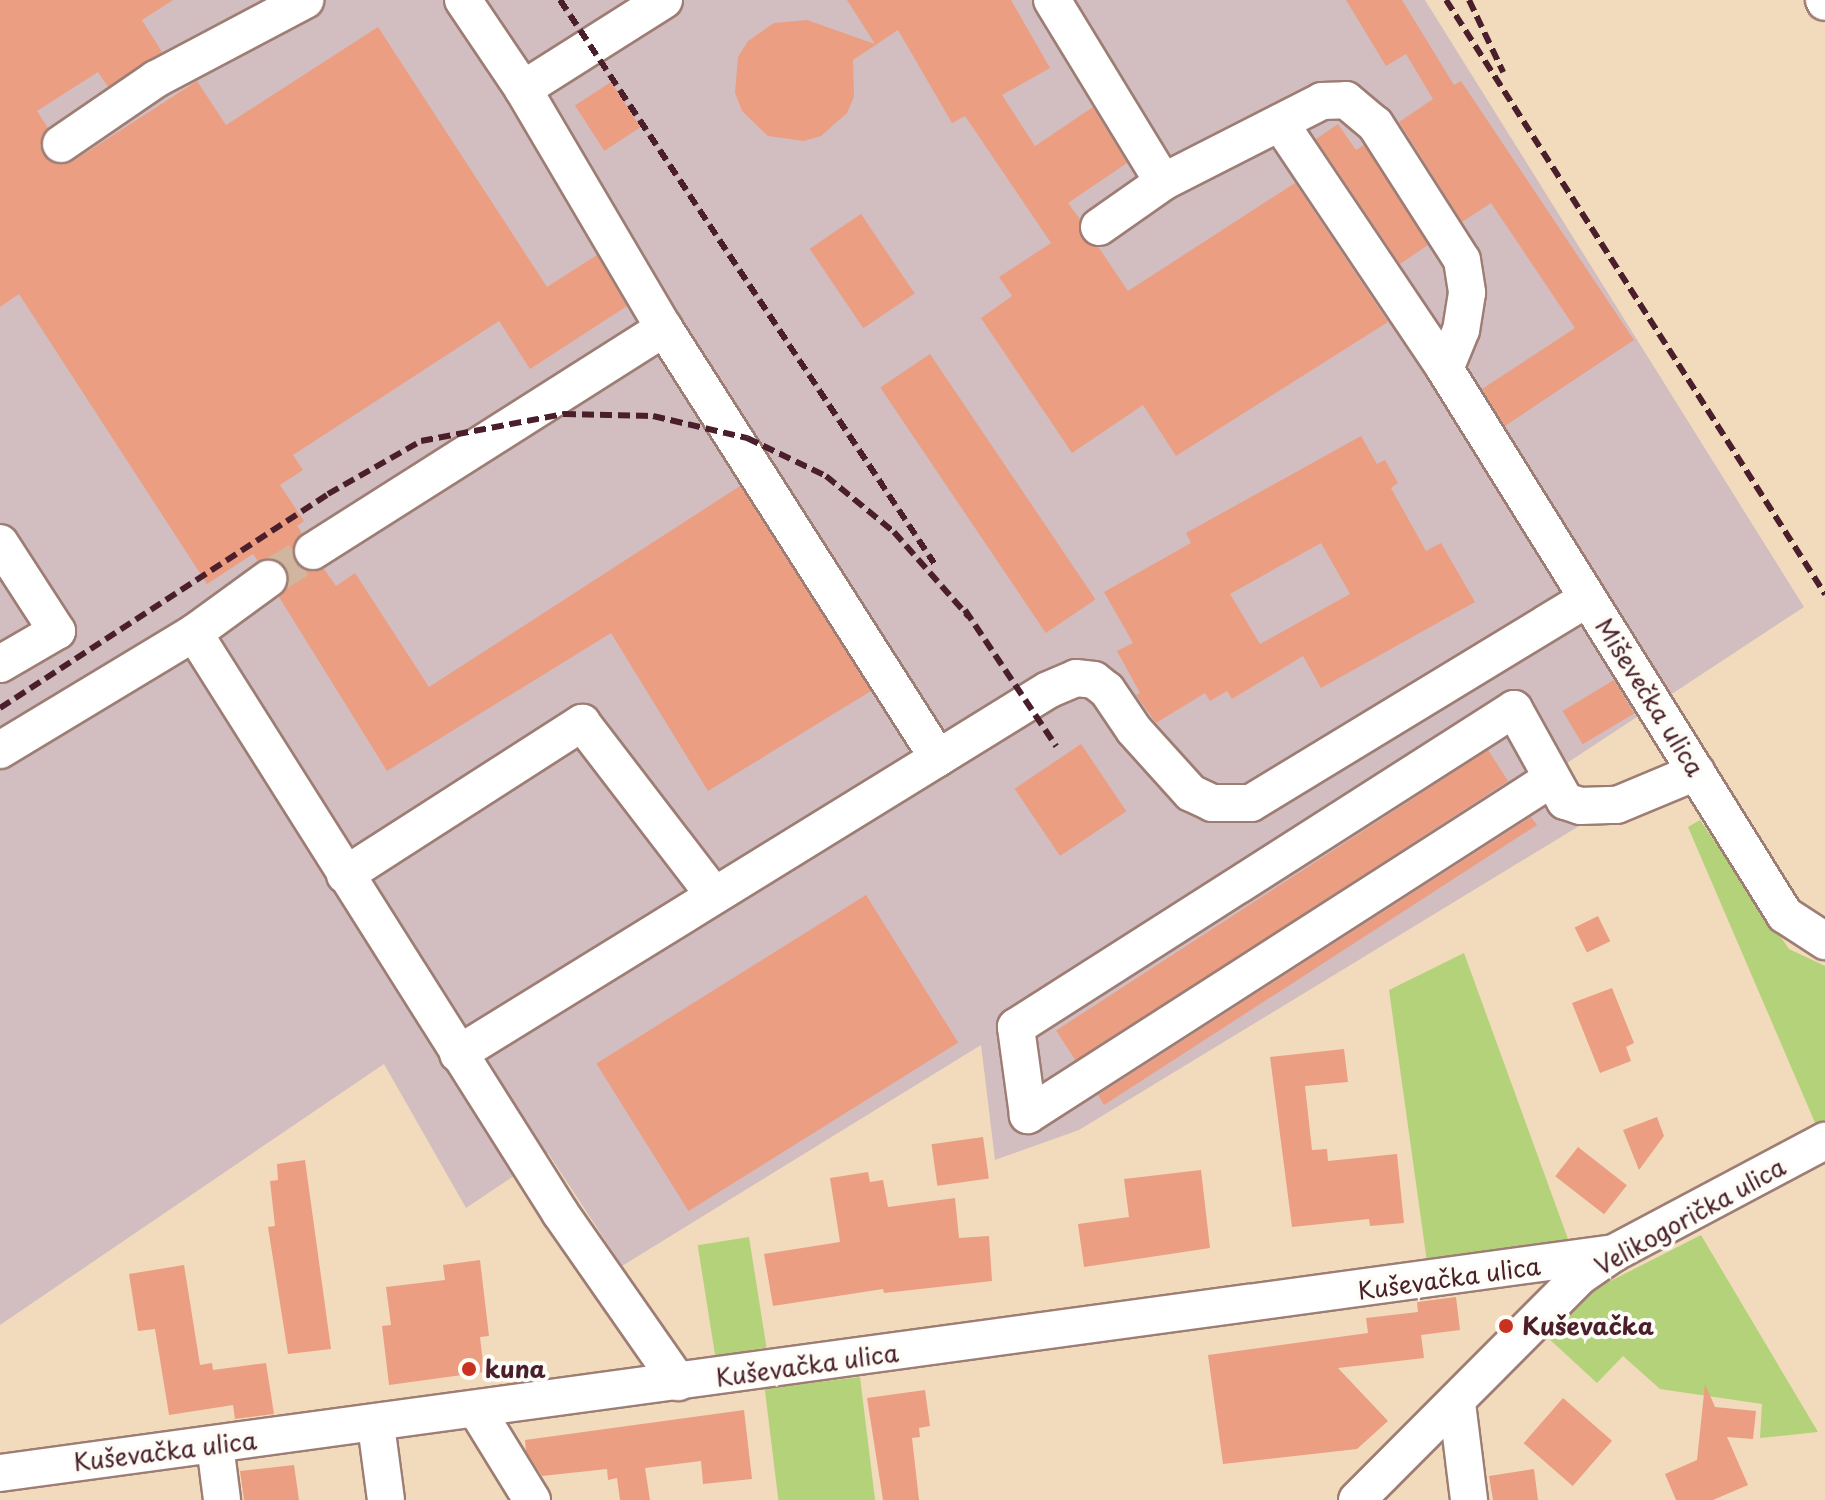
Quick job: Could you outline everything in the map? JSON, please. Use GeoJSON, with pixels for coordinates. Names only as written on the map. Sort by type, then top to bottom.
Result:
{"type":"FeatureCollection","features":[{"type":"Feature","properties":{"kind":"street"},"geometry":{"type":"LineString","coordinates":[[61,144],[156,79],[305,0]]}},
{"type":"Feature","properties":{"kind":"street"},"geometry":{"type":"LineString","coordinates":[[463,0],[523,89],[664,328],[938,758]]}},
{"type":"Feature","properties":{"kind":"street"},"geometry":{"type":"LineString","coordinates":[[523,89],[664,0]]}},
{"type":"Feature","properties":{"kind":"street"},"geometry":{"type":"LineString","coordinates":[[1061,3],[1163,182]]}},
{"type":"Feature","properties":{"kind":"street"},"geometry":{"type":"LineString","coordinates":[[1099,227],[1163,182],[1322,101],[1346,100],[1375,124],[1462,260],[1467,293],[1461,330],[1445,369]]}},
{"type":"Feature","properties":{"kind":"street","name":"Miševečka ulica"},"geometry":{"type":"LineString","coordinates":[[1280,123],[1445,369],[1487,441],[1785,915],[1825,941]]}},
{"type":"Feature","properties":{"kind":"street"},"geometry":{"type":"LineString","coordinates":[[313,551],[664,328]]}},
{"type":"Feature","properties":{"kind":"street"},"geometry":{"type":"LineString","coordinates":[[0,543],[57,631],[0,664]]}},
{"type":"Feature","properties":{"kind":"street"},"geometry":{"type":"LineString","coordinates":[[3,740],[194,633],[268,579]]}},
{"type":"Feature","properties":{"kind":"street"},"geometry":{"type":"LineString","coordinates":[[458,1054],[1048,690],[1076,678],[1094,680],[1191,793],[1212,803],[1251,803],[1588,598]]}},
{"type":"Feature","properties":{"kind":"street"},"geometry":{"type":"LineString","coordinates":[[194,633],[458,1054],[678,1382]]}},
{"type":"Feature","properties":{"kind":"street"},"geometry":{"type":"LineString","coordinates":[[1551,779],[1028,1115],[1016,1027],[1514,709],[1565,801],[1597,808],[1648,795],[1696,772]]}},
{"type":"Feature","properties":{"kind":"street"},"geometry":{"type":"LineString","coordinates":[[345,875],[582,723],[714,895]]}},
{"type":"Feature","properties":{"kind":"street","name":"Velikogorička ulica"},"geometry":{"type":"LineString","coordinates":[[1357,1500],[1457,1403],[1548,1304],[1614,1253],[1825,1141]]}},
{"type":"Feature","properties":{"kind":"street","name":"Kuševačka ulica"},"geometry":{"type":"LineString","coordinates":[[0,1473],[376,1425],[1614,1253]]}},
{"type":"Feature","properties":{"kind":"street"},"geometry":{"type":"LineString","coordinates":[[1457,1403],[1469,1500]]}},
{"type":"Feature","properties":{"kind":"street"},"geometry":{"type":"LineString","coordinates":[[476,1409],[532,1500]]}},
{"type":"Feature","properties":{"kind":"street"},"geometry":{"type":"LineString","coordinates":[[376,1425],[386,1500]]}},
{"type":"Feature","properties":{"kind":"street"},"geometry":{"type":"LineString","coordinates":[[215,1445],[222,1500]]}},
{"type":"Feature","properties":{"kind":"shaded area"},"geometry":{"type":"Polygon","coordinates":[[[0,0],[1425,0],[1804,607],[1567,763],[1594,817],[1079,1130],[995,1160],[981,1045],[622,1266],[548,1153],[466,1208],[384,1064],[0,1325],[0,0]]]}},
{"type":"Feature","properties":{"kind":"green space"},"geometry":{"type":"Polygon","coordinates":[[[1700,820],[1789,949],[1825,966],[1825,1120],[1816,1125],[1688,827],[1700,820]]]}},
{"type":"Feature","properties":{"kind":"green space"},"geometry":{"type":"Polygon","coordinates":[[[1464,953],[1568,1239],[1427,1262],[1389,990],[1464,953]]]}},
{"type":"Feature","properties":{"kind":"green space"},"geometry":{"type":"Polygon","coordinates":[[[1701,1235],[1818,1432],[1760,1438],[1762,1404],[1660,1389],[1623,1356],[1597,1383],[1547,1337],[1585,1294],[1701,1235]]]}},
{"type":"Feature","properties":{"kind":"green space"},"geometry":{"type":"Polygon","coordinates":[[[749,1237],[767,1348],[715,1356],[698,1245],[749,1237]]]}},
{"type":"Feature","properties":{"kind":"green space"},"geometry":{"type":"Polygon","coordinates":[[[860,1377],[875,1500],[778,1500],[765,1389],[860,1377]]]}},
{"type":"Feature","properties":{"kind":"building"},"geometry":{"type":"Polygon","coordinates":[[[0,0],[173,0],[142,20],[162,52],[108,87],[98,72],[37,111],[48,128],[40,146],[53,163],[73,161],[197,81],[226,125],[378,27],[547,287],[597,255],[627,306],[530,369],[499,321],[293,455],[303,470],[280,485],[304,521],[297,526],[302,533],[292,551],[296,563],[313,572],[324,569],[336,586],[355,573],[429,687],[740,486],[871,691],[708,791],[611,633],[387,771],[279,597],[287,587],[284,566],[276,560],[258,561],[253,554],[207,584],[19,294],[0,307],[0,0]]]}},
{"type":"Feature","properties":{"kind":"building"},"geometry":{"type":"Polygon","coordinates":[[[847,0],[1011,0],[1050,68],[1002,95],[1035,146],[1093,107],[1127,163],[1068,203],[1080,219],[1081,238],[1099,248],[1128,291],[1295,183],[1388,322],[1176,456],[1143,405],[1072,453],[981,318],[1012,296],[999,277],[1051,243],[965,116],[952,123],[898,30],[853,60],[854,97],[847,113],[821,136],[804,141],[768,136],[742,111],[735,93],[738,57],[748,41],[774,23],[807,20],[875,44],[847,0]]]}},
{"type":"Feature","properties":{"kind":"building"},"geometry":{"type":"Polygon","coordinates":[[[1346,0],[1402,0],[1454,85],[1461,81],[1634,340],[1505,426],[1482,389],[1575,328],[1491,203],[1462,222],[1399,122],[1433,99],[1406,54],[1386,66],[1346,0]]]}},
{"type":"Feature","properties":{"kind":"building"},"geometry":{"type":"Polygon","coordinates":[[[611,82],[640,127],[604,151],[575,105],[611,82]]]}},
{"type":"Feature","properties":{"kind":"building"},"geometry":{"type":"Polygon","coordinates":[[[1338,124],[1356,150],[1364,145],[1428,245],[1400,264],[1316,139],[1338,124]]]}},
{"type":"Feature","properties":{"kind":"building"},"geometry":{"type":"Polygon","coordinates":[[[861,214],[915,294],[863,328],[810,249],[861,214]]]}},
{"type":"Feature","properties":{"kind":"building"},"geometry":{"type":"Polygon","coordinates":[[[930,354],[1096,599],[1046,633],[880,388],[930,354]]]}},
{"type":"Feature","properties":{"kind":"building"},"geometry":{"type":"Polygon","coordinates":[[[1361,436],[1377,464],[1385,460],[1398,483],[1391,488],[1426,551],[1441,543],[1475,602],[1321,688],[1303,656],[1232,699],[1227,691],[1210,701],[1205,693],[1156,723],[1136,695],[1140,693],[1117,651],[1133,643],[1104,592],[1191,543],[1186,533],[1361,436]],[[1321,543],[1230,594],[1260,644],[1350,594],[1321,543]]]}},
{"type":"Feature","properties":{"kind":"building"},"geometry":{"type":"Polygon","coordinates":[[[1614,680],[1634,713],[1583,744],[1563,711],[1614,680]]]}},
{"type":"Feature","properties":{"kind":"building"},"geometry":{"type":"Polygon","coordinates":[[[1081,744],[1126,811],[1060,856],[1015,789],[1081,744]]]}},
{"type":"Feature","properties":{"kind":"building"},"geometry":{"type":"Polygon","coordinates":[[[1488,750],[1508,781],[1076,1062],[1056,1030],[1488,750]]]}},
{"type":"Feature","properties":{"kind":"building"},"geometry":{"type":"Polygon","coordinates":[[[1531,817],[1537,825],[1104,1105],[1098,1095],[1531,817]]]}},
{"type":"Feature","properties":{"kind":"building"},"geometry":{"type":"Polygon","coordinates":[[[866,895],[958,1043],[689,1211],[596,1064],[866,895]]]}},
{"type":"Feature","properties":{"kind":"building"},"geometry":{"type":"Polygon","coordinates":[[[1598,916],[1610,941],[1587,953],[1575,927],[1598,916]]]}},
{"type":"Feature","properties":{"kind":"building"},"geometry":{"type":"Polygon","coordinates":[[[1612,988],[1634,1043],[1626,1047],[1631,1061],[1600,1073],[1572,1003],[1612,988]]]}},
{"type":"Feature","properties":{"kind":"building"},"geometry":{"type":"Polygon","coordinates":[[[1344,1049],[1348,1082],[1305,1086],[1312,1150],[1327,1149],[1328,1161],[1397,1154],[1404,1223],[1370,1226],[1369,1219],[1292,1227],[1270,1057],[1344,1049]]]}},
{"type":"Feature","properties":{"kind":"building"},"geometry":{"type":"Polygon","coordinates":[[[1657,1117],[1664,1136],[1639,1170],[1623,1130],[1657,1117]]]}},
{"type":"Feature","properties":{"kind":"building"},"geometry":{"type":"Polygon","coordinates":[[[983,1137],[989,1179],[937,1186],[932,1144],[983,1137]]]}},
{"type":"Feature","properties":{"kind":"building"},"geometry":{"type":"Polygon","coordinates":[[[1578,1147],[1627,1185],[1604,1214],[1555,1176],[1578,1147]]]}},
{"type":"Feature","properties":{"kind":"building"},"geometry":{"type":"Polygon","coordinates":[[[305,1160],[331,1349],[288,1354],[268,1227],[275,1226],[270,1181],[278,1180],[277,1164],[305,1160]]]}},
{"type":"Feature","properties":{"kind":"building"},"geometry":{"type":"Polygon","coordinates":[[[1201,1170],[1210,1248],[1084,1267],[1078,1224],[1129,1217],[1124,1179],[1201,1170]]]}},
{"type":"Feature","properties":{"kind":"building"},"geometry":{"type":"Polygon","coordinates":[[[868,1172],[870,1182],[883,1180],[888,1207],[955,1198],[959,1238],[989,1236],[992,1281],[884,1293],[883,1289],[773,1306],[764,1254],[840,1242],[830,1178],[868,1172]]]}},
{"type":"Feature","properties":{"kind":"building"},"geometry":{"type":"Polygon","coordinates":[[[480,1260],[489,1336],[480,1337],[484,1372],[389,1385],[382,1326],[391,1325],[386,1287],[445,1280],[443,1265],[480,1260]]]}},
{"type":"Feature","properties":{"kind":"building"},"geometry":{"type":"Polygon","coordinates":[[[184,1265],[200,1365],[212,1363],[213,1370],[266,1363],[274,1414],[235,1419],[233,1405],[169,1415],[155,1329],[138,1331],[129,1274],[184,1265]]]}},
{"type":"Feature","properties":{"kind":"building"},"geometry":{"type":"Polygon","coordinates":[[[1456,1297],[1460,1330],[1421,1335],[1424,1358],[1338,1368],[1388,1421],[1357,1449],[1223,1464],[1208,1355],[1368,1333],[1366,1318],[1418,1312],[1417,1302],[1456,1297]]]}},
{"type":"Feature","properties":{"kind":"building"},"geometry":{"type":"Polygon","coordinates":[[[1705,1384],[1715,1407],[1756,1411],[1753,1439],[1727,1437],[1748,1485],[1713,1500],[1676,1500],[1665,1474],[1697,1460],[1705,1384]]]}},
{"type":"Feature","properties":{"kind":"building"},"geometry":{"type":"Polygon","coordinates":[[[925,1390],[930,1426],[919,1428],[920,1437],[912,1438],[919,1500],[883,1500],[867,1398],[925,1390]]]}},
{"type":"Feature","properties":{"kind":"building"},"geometry":{"type":"Polygon","coordinates":[[[1563,1398],[1612,1441],[1573,1486],[1524,1443],[1563,1398]]]}},
{"type":"Feature","properties":{"kind":"building"},"geometry":{"type":"Polygon","coordinates":[[[744,1410],[752,1479],[703,1484],[701,1461],[645,1468],[650,1500],[620,1500],[617,1478],[608,1480],[607,1469],[542,1476],[526,1451],[525,1440],[744,1410]]]}},
{"type":"Feature","properties":{"kind":"building"},"geometry":{"type":"Polygon","coordinates":[[[294,1465],[299,1500],[244,1500],[240,1471],[294,1465]]]}},
{"type":"Feature","properties":{"kind":"building"},"geometry":{"type":"Polygon","coordinates":[[[1534,1469],[1538,1500],[1493,1500],[1489,1476],[1534,1469]]]}},
{"type":"Feature","properties":{"kind":"tunnel"},"geometry":{"type":"LineString","coordinates":[[268,579],[313,551]]}},
{"type":"Feature","properties":{"kind":"railway"},"geometry":{"type":"LineString","coordinates":[[560,0],[934,563]]}},
{"type":"Feature","properties":{"kind":"railway"},"geometry":{"type":"LineString","coordinates":[[1446,0],[1825,594]]}},
{"type":"Feature","properties":{"kind":"railway"},"geometry":{"type":"LineString","coordinates":[[1469,0],[1503,72]]}},
{"type":"Feature","properties":{"kind":"railway"},"geometry":{"type":"LineString","coordinates":[[0,708],[328,494],[421,441],[564,414],[653,416],[747,438],[826,476],[894,532],[969,617]]}},
{"type":"Feature","properties":{"kind":"railway"},"geometry":{"type":"LineString","coordinates":[[965,610],[1056,746]]}},
{"type":"Feature","properties":{"kind":"place","name":"Kuševačka"},"geometry":{"type":"Point","coordinates":[1506,1326]}},
{"type":"Feature","properties":{"kind":"place","name":"kuna"},"geometry":{"type":"Point","coordinates":[469,1369]}}]}
